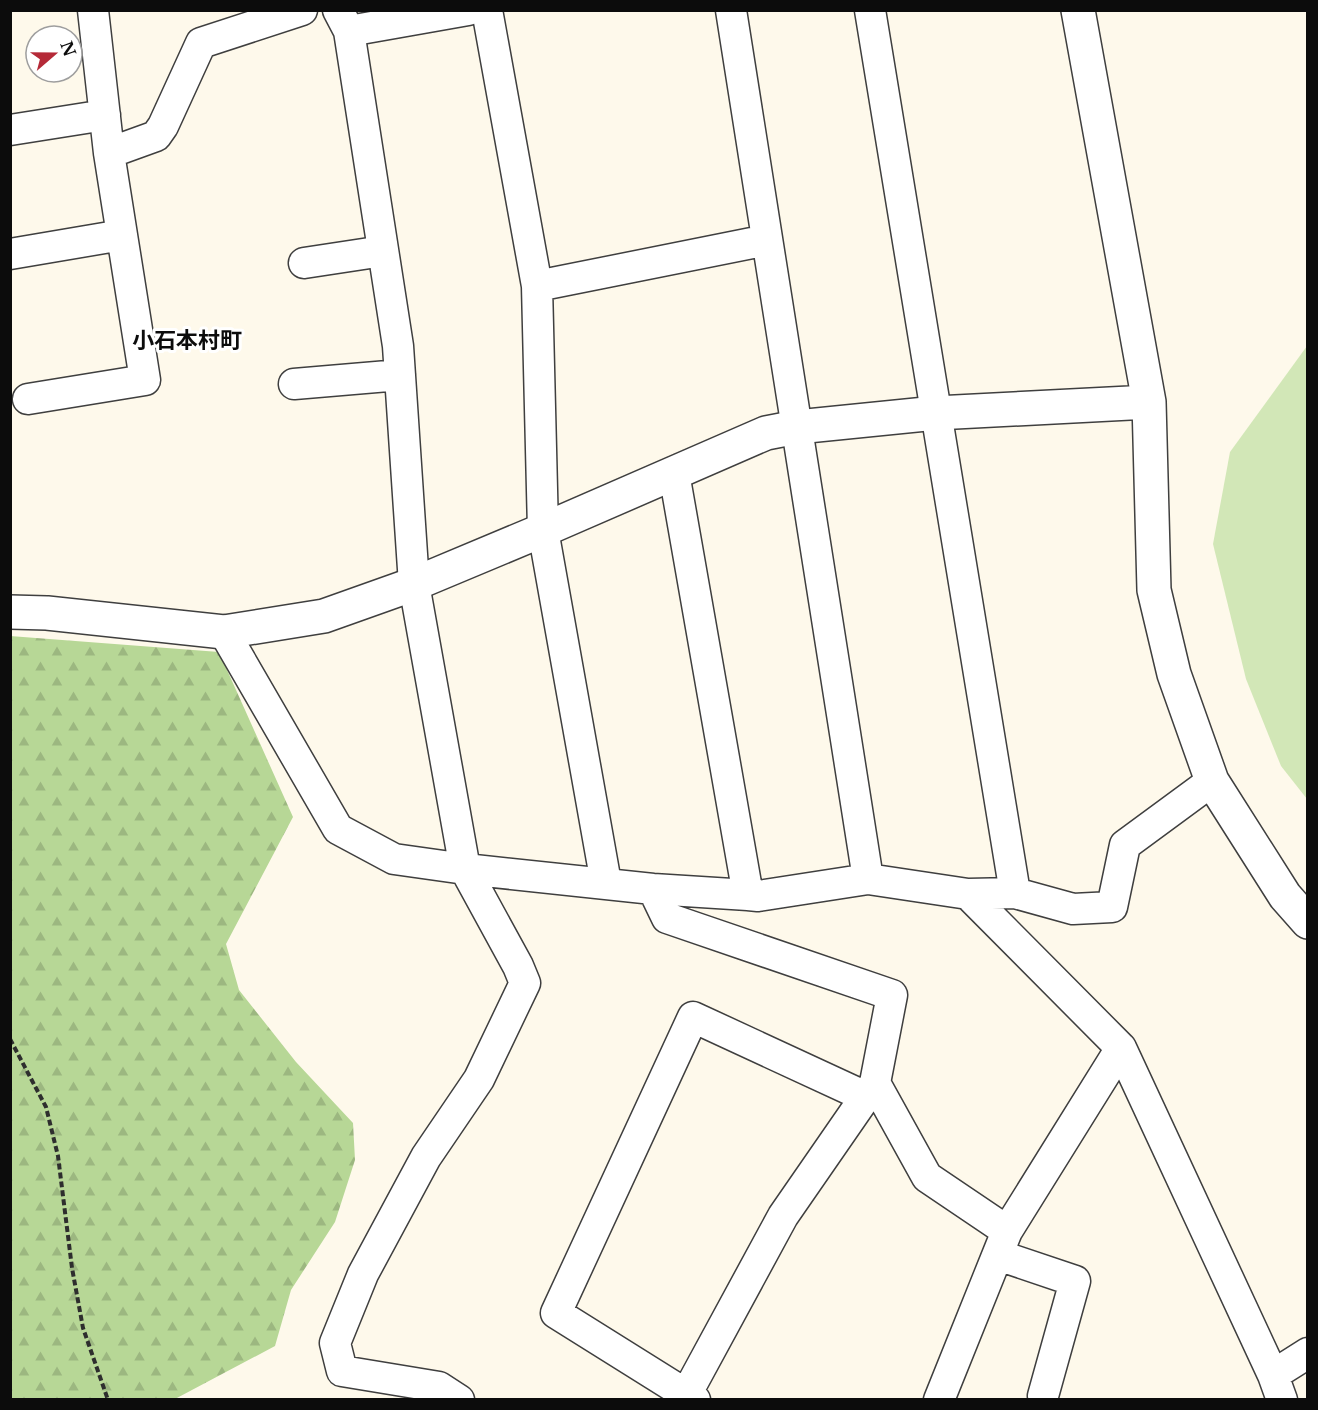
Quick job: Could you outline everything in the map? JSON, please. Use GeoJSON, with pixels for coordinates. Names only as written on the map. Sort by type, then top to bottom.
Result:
{"type":"FeatureCollection","features":[{"type":"Feature","properties":{"kind":"street"},"geometry":{"type":"LineString","coordinates":[[28,399],[145,380],[109,153],[93,10]]}},
{"type":"Feature","properties":{"kind":"street"},"geometry":{"type":"LineString","coordinates":[[109,153],[156,136],[163,126],[201,43],[302,10]]}},
{"type":"Feature","properties":{"kind":"street"},"geometry":{"type":"LineString","coordinates":[[459,1400],[439,1387],[342,1371],[335,1343],[363,1274],[426,1157],[479,1079],[525,983],[465,869],[414,584],[398,346],[344,21],[468,10]]}},
{"type":"Feature","properties":{"kind":"street"},"geometry":{"type":"LineString","coordinates":[[487,10],[537,286],[543,530],[606,883]]}},
{"type":"Feature","properties":{"kind":"street"},"geometry":{"type":"LineString","coordinates":[[731,10],[868,879]]}},
{"type":"Feature","properties":{"kind":"street"},"geometry":{"type":"LineString","coordinates":[[870,10],[1015,893]]}},
{"type":"Feature","properties":{"kind":"street"},"geometry":{"type":"LineString","coordinates":[[1078,10],[1149,402],[1154,590],[1174,674],[1212,781],[1285,896],[1308,922]]}},
{"type":"Feature","properties":{"kind":"street"},"geometry":{"type":"LineString","coordinates":[[10,130],[105,115]]}},
{"type":"Feature","properties":{"kind":"street"},"geometry":{"type":"LineString","coordinates":[[10,254],[122,235]]}},
{"type":"Feature","properties":{"kind":"street"},"geometry":{"type":"LineString","coordinates":[[537,286],[767,240]]}},
{"type":"Feature","properties":{"kind":"street"},"geometry":{"type":"LineString","coordinates":[[304,264],[383,251]]}},
{"type":"Feature","properties":{"kind":"street"},"geometry":{"type":"LineString","coordinates":[[294,384],[400,375]]}},
{"type":"Feature","properties":{"kind":"street"},"geometry":{"type":"LineString","coordinates":[[10,612],[47,613],[224,632],[324,616],[414,584],[766,433],[797,427],[936,413],[1149,402]]}},
{"type":"Feature","properties":{"kind":"street"},"geometry":{"type":"LineString","coordinates":[[674,473],[748,895]]}},
{"type":"Feature","properties":{"kind":"street"},"geometry":{"type":"LineString","coordinates":[[224,632],[338,830],[394,859],[465,869],[759,896],[868,879],[968,894],[1015,893],[1073,909],[1112,907],[1125,845],[1212,781]]}},
{"type":"Feature","properties":{"kind":"street"},"geometry":{"type":"LineString","coordinates":[[653,888],[667,918],[892,995],[871,1090],[783,1216],[691,1396],[556,1313],[693,1017],[871,1090],[927,1177],[1003,1243],[1075,1281],[1043,1396]]}},
{"type":"Feature","properties":{"kind":"street"},"geometry":{"type":"LineString","coordinates":[[968,894],[1121,1048],[1278,1387],[1308,1353]]}},
{"type":"Feature","properties":{"kind":"street"},"geometry":{"type":"LineString","coordinates":[[939,1400],[1003,1243],[1121,1048]]}},
{"type":"Feature","properties":{"kind":"path"},"geometry":{"type":"LineString","coordinates":[[10,1040],[46,1107],[58,1156],[82,1328],[108,1400]]}},
{"type":"Feature","properties":{"kind":"green space"},"geometry":{"type":"Polygon","coordinates":[[[1307,346],[1308,799],[1281,766],[1246,679],[1213,544],[1230,452],[1307,346]]]}},
{"type":"Feature","properties":{"kind":"green space"},"geometry":{"type":"Polygon","coordinates":[[[10,636],[219,652],[293,817],[226,944],[239,990],[296,1062],[353,1123],[355,1160],[335,1222],[291,1290],[275,1346],[175,1399],[11,1399],[10,636]]]}},
{"type":"Feature","properties":{"kind":"district","name":"小石本村町"},"geometry":{"type":"Point","coordinates":[187,340]}}]}
